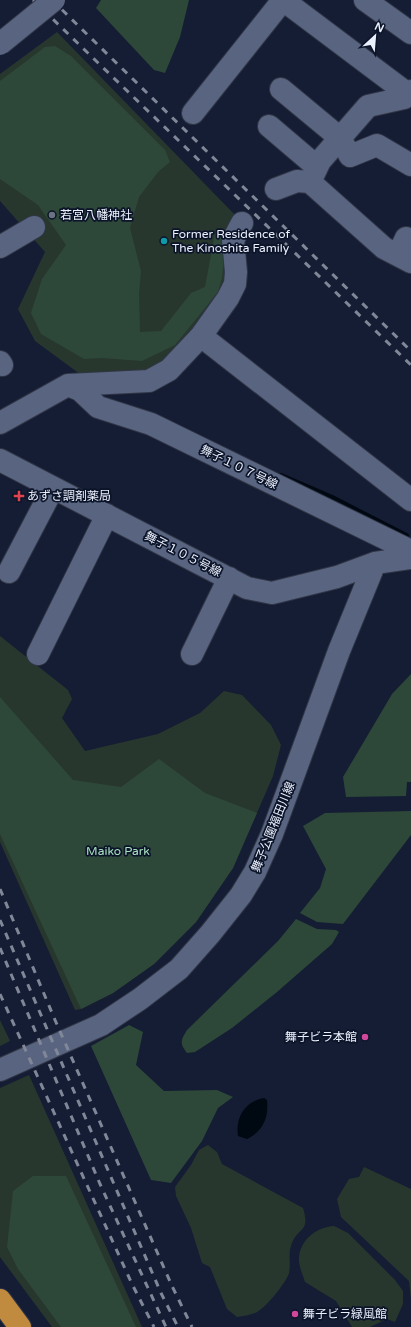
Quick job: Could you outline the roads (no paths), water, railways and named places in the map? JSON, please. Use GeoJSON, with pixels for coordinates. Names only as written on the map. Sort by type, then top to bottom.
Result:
{"type":"FeatureCollection","features":[{"type":"Feature","properties":{"kind":"highway"},"geometry":{"type":"LineString","coordinates":[[0,1300],[20,1327]]}},
{"type":"Feature","properties":{"kind":"street"},"geometry":{"type":"LineString","coordinates":[[0,44],[54,0]]}},
{"type":"Feature","properties":{"kind":"street"},"geometry":{"type":"LineString","coordinates":[[192,113],[283,0],[410,93],[404,98],[368,106],[340,138],[313,174],[276,189]]}},
{"type":"Feature","properties":{"kind":"street"},"geometry":{"type":"LineString","coordinates":[[365,0],[411,33]]}},
{"type":"Feature","properties":{"kind":"street"},"geometry":{"type":"LineString","coordinates":[[281,89],[340,138],[350,156],[377,145],[411,165]]}},
{"type":"Feature","properties":{"kind":"street"},"geometry":{"type":"LineString","coordinates":[[269,126],[384,248],[405,251]]}},
{"type":"Feature","properties":{"kind":"street"},"geometry":{"type":"LineString","coordinates":[[0,423],[68,385],[150,381],[169,370],[207,340],[235,284],[236,272],[233,240],[242,223]]}},
{"type":"Feature","properties":{"kind":"street"},"geometry":{"type":"LineString","coordinates":[[0,247],[34,227]]}},
{"type":"Feature","properties":{"kind":"street"},"geometry":{"type":"LineString","coordinates":[[207,340],[411,500]]}},
{"type":"Feature","properties":{"kind":"street","name":"舞子１０７号線"},"geometry":{"type":"LineString","coordinates":[[68,385],[80,390],[98,407],[151,424],[411,551]]}},
{"type":"Feature","properties":{"kind":"street","name":"舞子１０５号線"},"geometry":{"type":"LineString","coordinates":[[0,460],[247,588],[272,593],[337,577],[375,563],[411,558]]}},
{"type":"Feature","properties":{"kind":"street"},"geometry":{"type":"LineString","coordinates":[[9,572],[54,488]]}},
{"type":"Feature","properties":{"kind":"street"},"geometry":{"type":"LineString","coordinates":[[38,654],[107,515]]}},
{"type":"Feature","properties":{"kind":"street","name":"舞子公園福田川線"},"geometry":{"type":"LineString","coordinates":[[0,1070],[101,1025],[140,999],[179,969],[210,934],[241,895],[255,872],[272,834],[339,651],[375,563]]}},
{"type":"Feature","properties":{"kind":"street"},"geometry":{"type":"LineString","coordinates":[[192,654],[229,578]]}},
{"type":"Feature","properties":{"kind":"waterway"},"geometry":{"type":"LineString","coordinates":[[281,476],[332,498],[406,536]]}},
{"type":"Feature","properties":{"kind":"railway"},"geometry":{"type":"LineString","coordinates":[[33,0],[411,365]]}},
{"type":"Feature","properties":{"kind":"railway"},"geometry":{"type":"LineString","coordinates":[[52,0],[411,351]]}},
{"type":"Feature","properties":{"kind":"railway"},"geometry":{"type":"LineString","coordinates":[[0,889],[55,1020],[172,1286],[192,1327]]}},
{"type":"Feature","properties":{"kind":"railway"},"geometry":{"type":"LineString","coordinates":[[0,920],[161,1293],[178,1327]]}},
{"type":"Feature","properties":{"kind":"railway"},"geometry":{"type":"LineString","coordinates":[[0,948],[100,1184],[166,1327]]}},
{"type":"Feature","properties":{"kind":"railway"},"geometry":{"type":"LineString","coordinates":[[0,994],[132,1284],[154,1327]]}},
{"type":"Feature","properties":{"kind":"place","name":"若宮八幡神社"},"geometry":{"type":"Point","coordinates":[52,215]}},
{"type":"Feature","properties":{"kind":"place","name":"Former Residence of The Kinoshita Family"},"geometry":{"type":"Point","coordinates":[164,241]}},
{"type":"Feature","properties":{"kind":"place","name":"あずさ調剤薬局"},"geometry":{"type":"Point","coordinates":[19,496]}},
{"type":"Feature","properties":{"kind":"place","name":"舞子ビラ本館"},"geometry":{"type":"Point","coordinates":[365,1037]}},
{"type":"Feature","properties":{"kind":"place","name":"舞子ビラ緑風館"},"geometry":{"type":"Point","coordinates":[295,1314]}},
{"type":"Feature","properties":{"kind":"park label","name":"Maiko Park"},"geometry":{"type":"Point","coordinates":[118,851]}}]}
